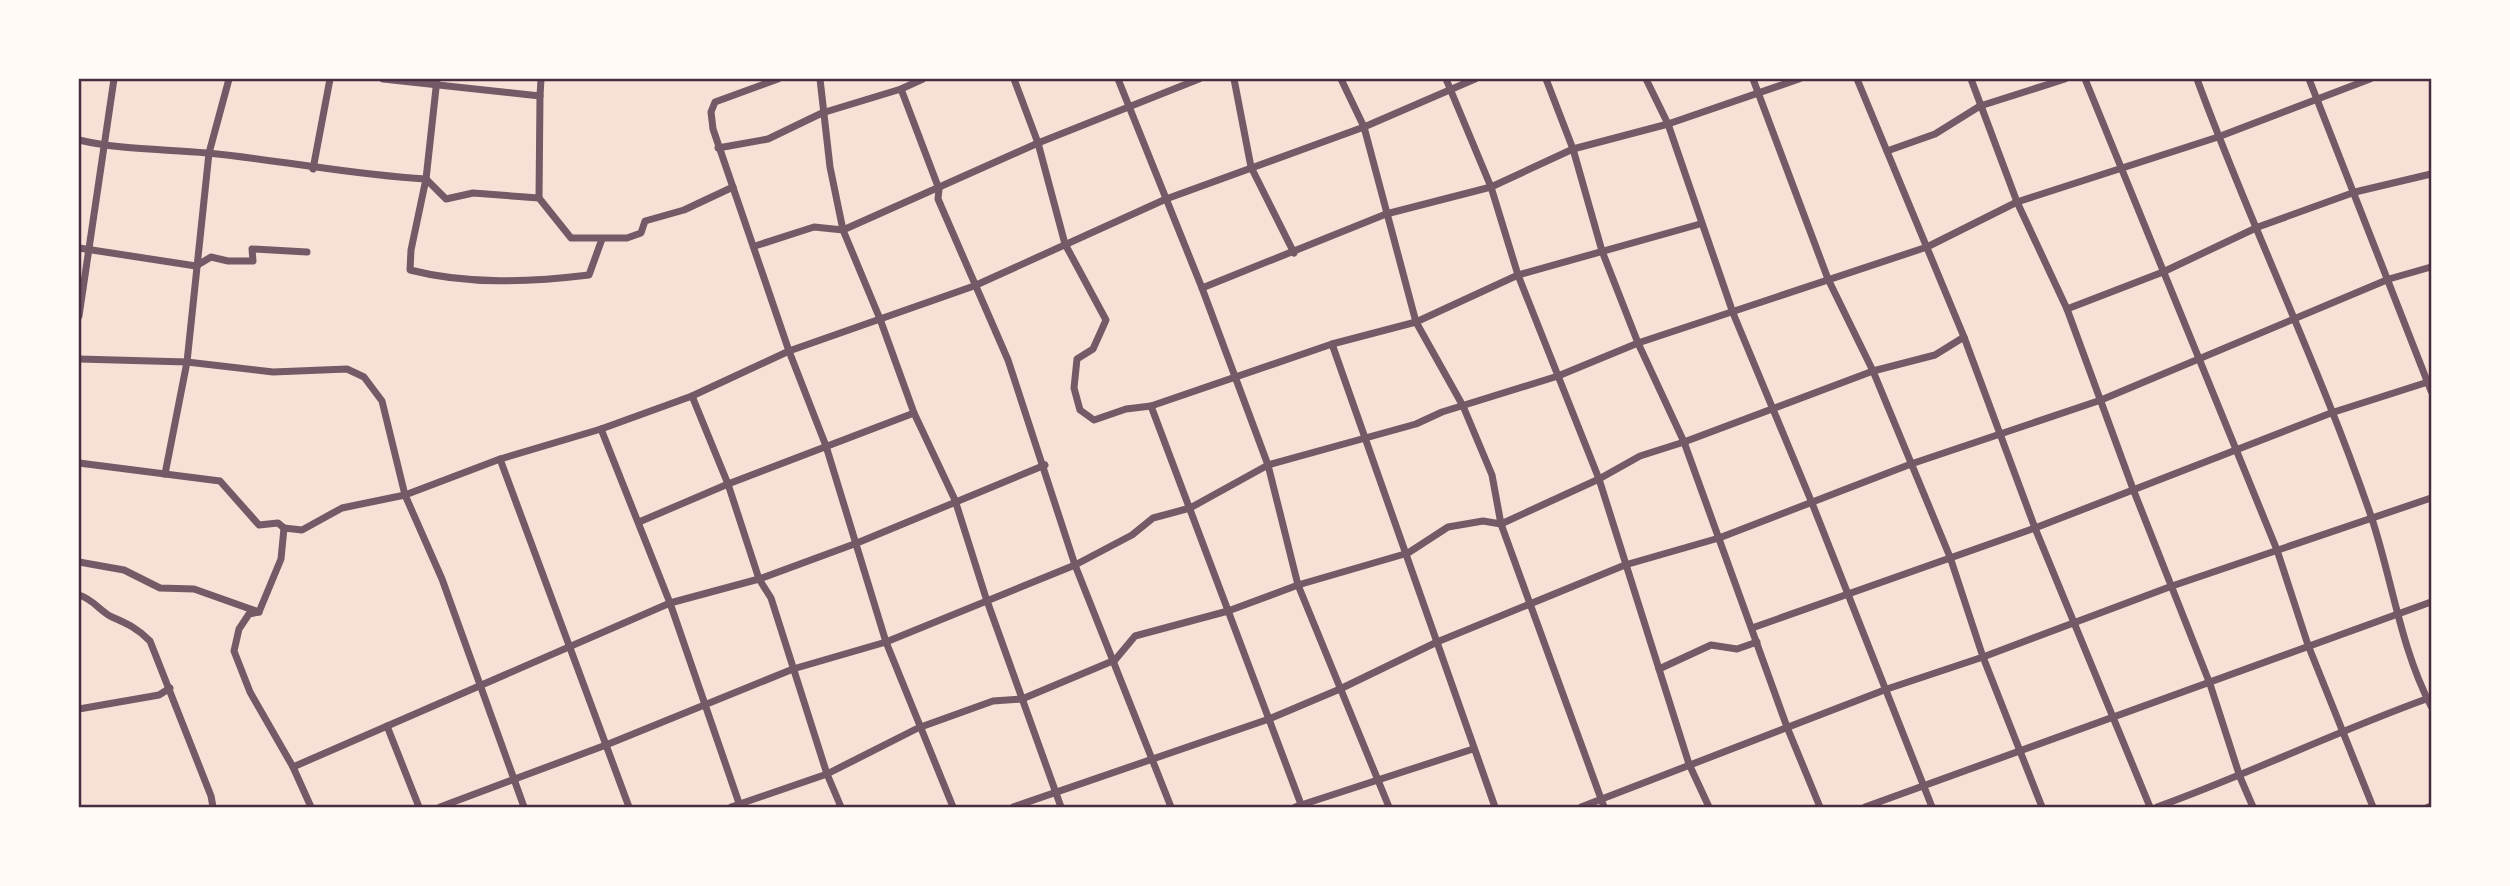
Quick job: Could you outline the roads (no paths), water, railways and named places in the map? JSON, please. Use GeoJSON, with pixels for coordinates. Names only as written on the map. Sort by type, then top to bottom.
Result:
{"type":"FeatureCollection","features":[{"type":"Feature","properties":{"kind":"street"},"geometry":{"type":"LineString","coordinates":[[79,316],[114,79]]}},
{"type":"Feature","properties":{"kind":"street"},"geometry":{"type":"LineString","coordinates":[[165,474],[187,362],[209,153],[229,79]]}},
{"type":"Feature","properties":{"kind":"street"},"geometry":{"type":"LineString","coordinates":[[313,169],[330,79]]}},
{"type":"Feature","properties":{"kind":"street"},"geometry":{"type":"LineString","coordinates":[[383,79],[437,82],[540,96]]}},
{"type":"Feature","properties":{"kind":"street"},"geometry":{"type":"LineString","coordinates":[[541,79],[539,198],[571,238],[626,238],[641,233],[645,220],[684,210],[733,187]]}},
{"type":"Feature","properties":{"kind":"street"},"geometry":{"type":"LineString","coordinates":[[778,79],[715,102],[711,112],[718,148],[755,246],[789,351],[826,446],[858,543],[886,642],[953,807]]}},
{"type":"Feature","properties":{"kind":"street"},"geometry":{"type":"LineString","coordinates":[[820,79],[822,113],[843,230],[914,413],[955,500],[986,598],[1061,807]]}},
{"type":"Feature","properties":{"kind":"street"},"geometry":{"type":"LineString","coordinates":[[718,148],[768,139],[822,113],[901,89],[923,79]]}},
{"type":"Feature","properties":{"kind":"street"},"geometry":{"type":"LineString","coordinates":[[1014,79],[1038,143],[1065,244],[1106,320],[1093,349],[1077,359],[1074,388],[1080,410],[1094,420],[1126,408],[1151,406],[1233,375],[1332,344],[1416,323],[1518,275],[1700,224]]}},
{"type":"Feature","properties":{"kind":"street"},"geometry":{"type":"LineString","coordinates":[[1118,79],[1202,288],[1268,465],[1298,585],[1389,807]]}},
{"type":"Feature","properties":{"kind":"street"},"geometry":{"type":"LineString","coordinates":[[755,246],[814,227],[843,230],[1038,143],[1199,79]]}},
{"type":"Feature","properties":{"kind":"street"},"geometry":{"type":"LineString","coordinates":[[1234,79],[1251,167],[1294,253]]}},
{"type":"Feature","properties":{"kind":"street"},"geometry":{"type":"LineString","coordinates":[[1341,79],[1364,127],[1416,323],[1463,406],[1492,475],[1501,524],[1603,804]]}},
{"type":"Feature","properties":{"kind":"street"},"geometry":{"type":"LineString","coordinates":[[1446,79],[1491,187],[1518,275],[1599,480],[1689,764],[1709,807]]}},
{"type":"Feature","properties":{"kind":"street"},"geometry":{"type":"LineString","coordinates":[[79,463],[220,481],[259,525],[278,523],[285,528],[302,530],[342,508],[405,495],[500,459],[601,429],[692,396],[789,351],[974,286],[1166,199],[1364,127],[1475,79]]}},
{"type":"Feature","properties":{"kind":"street"},"geometry":{"type":"LineString","coordinates":[[1546,79],[1573,149],[1602,251],[1638,343],[1684,443],[1787,727],[1820,807]]}},
{"type":"Feature","properties":{"kind":"street"},"geometry":{"type":"LineString","coordinates":[[1646,79],[1668,124],[1700,224],[1733,313],[1812,502],[1932,807]]}},
{"type":"Feature","properties":{"kind":"street"},"geometry":{"type":"LineString","coordinates":[[1753,79],[1828,279],[1873,371],[1950,557],[1983,657],[2042,807]]}},
{"type":"Feature","properties":{"kind":"street"},"geometry":{"type":"LineString","coordinates":[[1202,288],[1386,214],[1491,187],[1573,149],[1668,124],[1759,95],[1799,79]]}},
{"type":"Feature","properties":{"kind":"street"},"geometry":{"type":"LineString","coordinates":[[1857,79],[1964,337],[2035,528],[2076,624],[2111,718],[2150,807]]}},
{"type":"Feature","properties":{"kind":"street"},"geometry":{"type":"LineString","coordinates":[[1970,79],[2017,202],[2067,309],[2133,489],[2210,684],[2240,777],[2253,807]]}},
{"type":"Feature","properties":{"kind":"street"},"geometry":{"type":"LineString","coordinates":[[1887,151],[1935,134],[1980,106],[2065,79]]}},
{"type":"Feature","properties":{"kind":"street"},"geometry":{"type":"LineString","coordinates":[[2085,79],[2234,451],[2277,550],[2308,645],[2373,807]]}},
{"type":"Feature","properties":{"kind":"street"},"geometry":{"type":"LineString","coordinates":[[2157,807],[2240,777],[2341,730],[2430,701],[2399,615],[2372,520],[2295,318],[2218,137],[2197,79]]}},
{"type":"Feature","properties":{"kind":"street"},"geometry":{"type":"LineString","coordinates":[[2309,79],[2430,381],[2431,391]]}},
{"type":"Feature","properties":{"kind":"street"},"geometry":{"type":"LineString","coordinates":[[440,807],[606,745],[793,669],[886,642],[986,598],[1075,565],[1132,535],[1153,518],[1190,508],[1268,465],[1365,440],[1558,376],[1638,343],[1927,247],[2017,202],[2218,137],[2370,79]]}},
{"type":"Feature","properties":{"kind":"street"},"geometry":{"type":"LineString","coordinates":[[437,82],[426,179],[411,250],[410,270],[433,276],[508,282],[589,275],[602,239]]}},
{"type":"Feature","properties":{"kind":"street"},"geometry":{"type":"LineString","coordinates":[[901,89],[939,189],[938,200],[1008,360],[1045,465],[1075,565],[1115,660],[1171,807]]}},
{"type":"Feature","properties":{"kind":"street"},"geometry":{"type":"LineString","coordinates":[[79,140],[106,147],[209,153],[313,169],[426,179],[446,200],[473,193],[539,198]]}},
{"type":"Feature","properties":{"kind":"street"},"geometry":{"type":"LineString","coordinates":[[2067,309],[2163,272],[2258,227],[2355,192],[2431,174]]}},
{"type":"Feature","properties":{"kind":"street"},"geometry":{"type":"LineString","coordinates":[[79,248],[195,266],[211,257],[228,261],[253,261],[252,249],[307,252]]}},
{"type":"Feature","properties":{"kind":"street"},"geometry":{"type":"LineString","coordinates":[[1013,807],[1153,756],[1269,719],[1340,689],[1437,642],[1625,565],[1719,538],[1999,432],[2101,400],[2389,279],[2431,267]]}},
{"type":"Feature","properties":{"kind":"street"},"geometry":{"type":"LineString","coordinates":[[601,429],[670,603],[737,806],[827,774],[919,728],[993,701],[1022,699],[1115,660],[1135,636],[1228,611],[1298,585],[1408,553],[1448,527],[1483,521],[1501,524],[1599,480],[1640,456],[1684,443],[1773,406],[1873,371],[1935,355],[1964,337]]}},
{"type":"Feature","properties":{"kind":"street"},"geometry":{"type":"LineString","coordinates":[[1332,344],[1408,553],[1495,807]]}},
{"type":"Feature","properties":{"kind":"street"},"geometry":{"type":"LineString","coordinates":[[79,359],[187,362],[272,372],[347,369],[364,377],[382,401],[405,495],[442,579],[524,807]]}},
{"type":"Feature","properties":{"kind":"street"},"geometry":{"type":"LineString","coordinates":[[1752,628],[2035,528],[2331,413],[2430,381]]}},
{"type":"Feature","properties":{"kind":"street"},"geometry":{"type":"LineString","coordinates":[[692,396],[728,484],[759,579],[771,598],[827,774],[841,807]]}},
{"type":"Feature","properties":{"kind":"street"},"geometry":{"type":"LineString","coordinates":[[1151,406],[1300,806],[1473,748]]}},
{"type":"Feature","properties":{"kind":"street"},"geometry":{"type":"LineString","coordinates":[[639,522],[728,484],[914,413]]}},
{"type":"Feature","properties":{"kind":"street"},"geometry":{"type":"LineString","coordinates":[[500,459],[629,807]]}},
{"type":"Feature","properties":{"kind":"street"},"geometry":{"type":"LineString","coordinates":[[293,767],[670,603],[759,579],[858,543],[955,500],[1045,465]]}},
{"type":"Feature","properties":{"kind":"street"},"geometry":{"type":"LineString","coordinates":[[1581,807],[1603,804],[1689,764],[1887,689],[2076,624],[2172,586],[2431,498]]}},
{"type":"Feature","properties":{"kind":"street"},"geometry":{"type":"LineString","coordinates":[[259,612],[281,559],[285,528]]}},
{"type":"Feature","properties":{"kind":"street"},"geometry":{"type":"LineString","coordinates":[[79,562],[124,570],[160,588],[194,589],[259,612]]}},
{"type":"Feature","properties":{"kind":"street"},"geometry":{"type":"LineString","coordinates":[[79,595],[105,609],[109,616],[135,626],[150,641],[211,796],[212,807]]}},
{"type":"Feature","properties":{"kind":"street"},"geometry":{"type":"LineString","coordinates":[[1865,807],[2431,602]]}},
{"type":"Feature","properties":{"kind":"street"},"geometry":{"type":"LineString","coordinates":[[259,612],[249,614],[239,629],[234,651],[250,692],[293,767],[311,807]]}},
{"type":"Feature","properties":{"kind":"street"},"geometry":{"type":"LineString","coordinates":[[1659,669],[1711,645],[1737,649],[1756,642]]}},
{"type":"Feature","properties":{"kind":"street"},"geometry":{"type":"LineString","coordinates":[[79,709],[159,695],[170,688]]}},
{"type":"Feature","properties":{"kind":"street"},"geometry":{"type":"LineString","coordinates":[[387,726],[419,807]]}}]}
